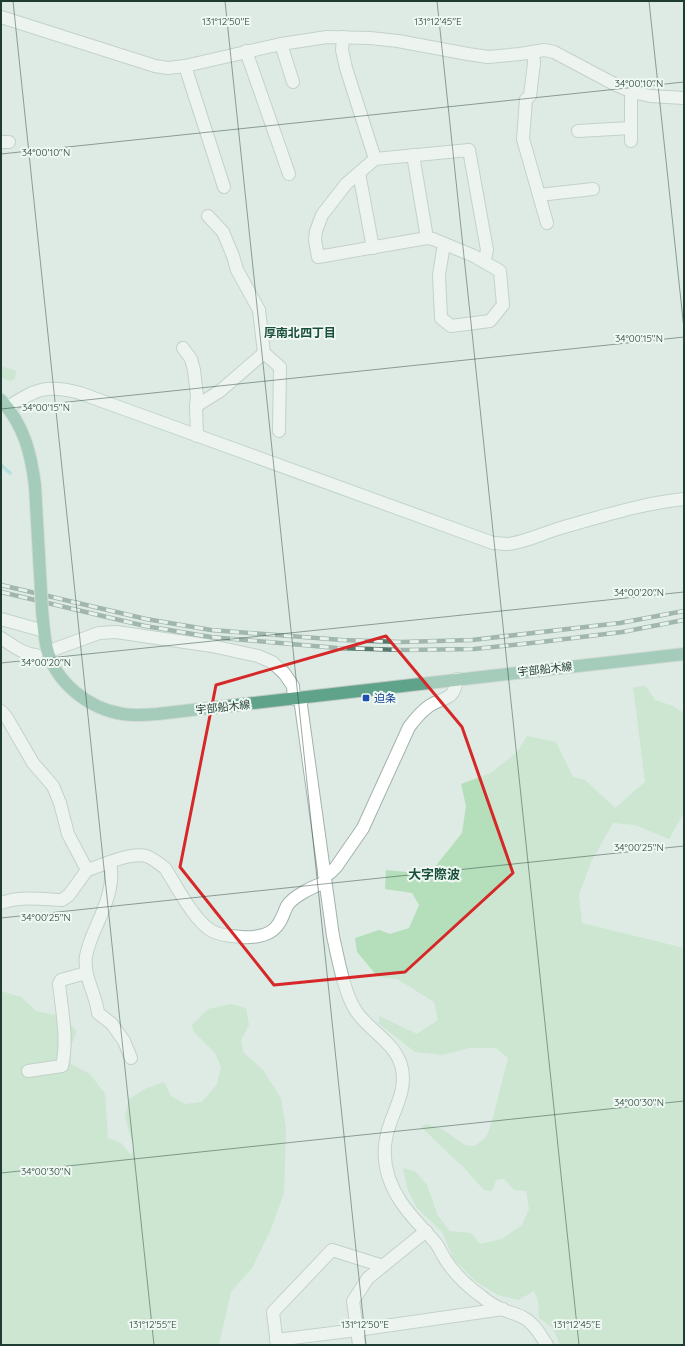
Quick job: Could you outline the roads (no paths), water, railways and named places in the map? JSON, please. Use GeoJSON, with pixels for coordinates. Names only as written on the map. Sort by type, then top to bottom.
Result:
{"type":"FeatureCollection","features":[{"type":"Feature","properties":{"kind":"main road","name":"宇部船木線"},"geometry":{"type":"LineString","coordinates":[[4,403],[25,437],[32,461],[35,486],[42,609],[47,650],[55,668],[65,682],[88,702],[99,707],[122,714],[157,714],[684,654]]}},
{"type":"Feature","properties":{"kind":"street"},"geometry":{"type":"LineString","coordinates":[[1,17],[155,66],[168,68],[185,66],[281,44],[326,37],[398,41],[488,57],[544,50],[554,52],[616,85],[633,92],[650,96],[684,98]]}},
{"type":"Feature","properties":{"kind":"street"},"geometry":{"type":"LineString","coordinates":[[343,37],[342,50],[346,68],[375,159]]}},
{"type":"Feature","properties":{"kind":"street"},"geometry":{"type":"LineString","coordinates":[[281,44],[293,82]]}},
{"type":"Feature","properties":{"kind":"street"},"geometry":{"type":"LineString","coordinates":[[246,51],[290,174]]}},
{"type":"Feature","properties":{"kind":"street"},"geometry":{"type":"LineString","coordinates":[[532,52],[534,63],[530,96],[526,99],[522,139],[547,223]]}},
{"type":"Feature","properties":{"kind":"street"},"geometry":{"type":"LineString","coordinates":[[185,66],[224,188]]}},
{"type":"Feature","properties":{"kind":"street"},"geometry":{"type":"LineString","coordinates":[[632,141],[631,98],[633,92]]}},
{"type":"Feature","properties":{"kind":"street"},"geometry":{"type":"LineString","coordinates":[[578,131],[631,128]]}},
{"type":"Feature","properties":{"kind":"street"},"geometry":{"type":"LineString","coordinates":[[444,244],[439,275],[440,318],[451,326],[490,321],[503,305],[500,271],[484,262],[474,256],[433,239],[426,238],[318,257],[315,240],[316,231],[322,215],[346,184],[375,159],[469,150],[487,250],[484,262]]}},
{"type":"Feature","properties":{"kind":"street"},"geometry":{"type":"LineString","coordinates":[[413,155],[426,238]]}},
{"type":"Feature","properties":{"kind":"street"},"geometry":{"type":"LineString","coordinates":[[358,173],[373,248]]}},
{"type":"Feature","properties":{"kind":"street"},"geometry":{"type":"LineString","coordinates":[[539,195],[593,189]]}},
{"type":"Feature","properties":{"kind":"street"},"geometry":{"type":"LineString","coordinates":[[208,216],[223,232],[237,270],[258,310],[264,353],[280,367],[279,431]]}},
{"type":"Feature","properties":{"kind":"street"},"geometry":{"type":"LineString","coordinates":[[183,348],[191,359],[194,370],[197,396],[197,436]]}},
{"type":"Feature","properties":{"kind":"street"},"geometry":{"type":"LineString","coordinates":[[196,406],[220,391],[264,353]]}},
{"type":"Feature","properties":{"kind":"street"},"geometry":{"type":"LineString","coordinates":[[4,403],[45,389],[64,389],[80,393],[493,543],[507,544],[519,542],[558,528],[630,509],[684,499]]}},
{"type":"Feature","properties":{"kind":"street"},"geometry":{"type":"LineString","coordinates":[[1,619],[44,631]]}},
{"type":"Feature","properties":{"kind":"street"},"geometry":{"type":"LineString","coordinates":[[55,649],[99,633],[116,632],[243,652],[272,662],[284,673],[293,686],[297,699],[333,936],[351,1002],[357,1012],[392,1048],[401,1064],[404,1080],[403,1087],[385,1141],[384,1153],[392,1184],[400,1202],[436,1243],[445,1259],[457,1274],[481,1296],[503,1310],[525,1318],[538,1332],[547,1345]]}},
{"type":"Feature","properties":{"kind":"street"},"geometry":{"type":"LineString","coordinates":[[1,638],[29,654],[36,655]]}},
{"type":"Feature","properties":{"kind":"street"},"geometry":{"type":"LineString","coordinates":[[1,903],[30,898],[62,900],[69,895],[87,870],[124,858],[146,856],[165,868],[201,924],[211,930],[221,935],[246,938],[262,936],[273,931],[281,920],[288,905],[293,900],[319,884],[336,867],[363,828],[409,727],[417,716],[430,705],[448,698],[456,689],[457,679]]}},
{"type":"Feature","properties":{"kind":"street"},"geometry":{"type":"LineString","coordinates":[[1,711],[7,718],[33,762],[53,786],[60,803],[68,834],[87,870]]}},
{"type":"Feature","properties":{"kind":"street"},"geometry":{"type":"LineString","coordinates":[[110,862],[112,879],[101,918],[88,948],[86,957],[86,973],[97,1003],[98,1013],[112,1024],[124,1041],[131,1058]]}},
{"type":"Feature","properties":{"kind":"street"},"geometry":{"type":"LineString","coordinates":[[28,1071],[62,1066],[65,1053],[59,984],[62,980],[86,973]]}},
{"type":"Feature","properties":{"kind":"street"},"geometry":{"type":"LineString","coordinates":[[359,1345],[353,1301],[368,1278],[426,1231]]}},
{"type":"Feature","properties":{"kind":"street"},"geometry":{"type":"LineString","coordinates":[[383,1266],[332,1250],[273,1312],[276,1342],[503,1310]]}},
{"type":"Feature","properties":{"kind":"waterway"},"geometry":{"type":"LineString","coordinates":[[1,465],[10,473]]}},
{"type":"Feature","properties":{"kind":"railway"},"geometry":{"type":"LineString","coordinates":[[1,585],[146,619],[211,630],[342,640],[401,642],[472,640],[620,623],[684,611]]}},
{"type":"Feature","properties":{"kind":"railway"},"geometry":{"type":"LineString","coordinates":[[1,592],[145,626],[211,637],[337,648],[403,650],[474,649],[622,632],[684,620]]}},
{"type":"Feature","properties":{"kind":"place","name":"迫条"},"geometry":{"type":"Point","coordinates":[366,698]}},
{"type":"Feature","properties":{"kind":"district","name":"厚南北四丁目"},"geometry":{"type":"Point","coordinates":[300,333]}},
{"type":"Feature","properties":{"kind":"district","name":"大字際波"},"geometry":{"type":"Point","coordinates":[434,874]}}]}
